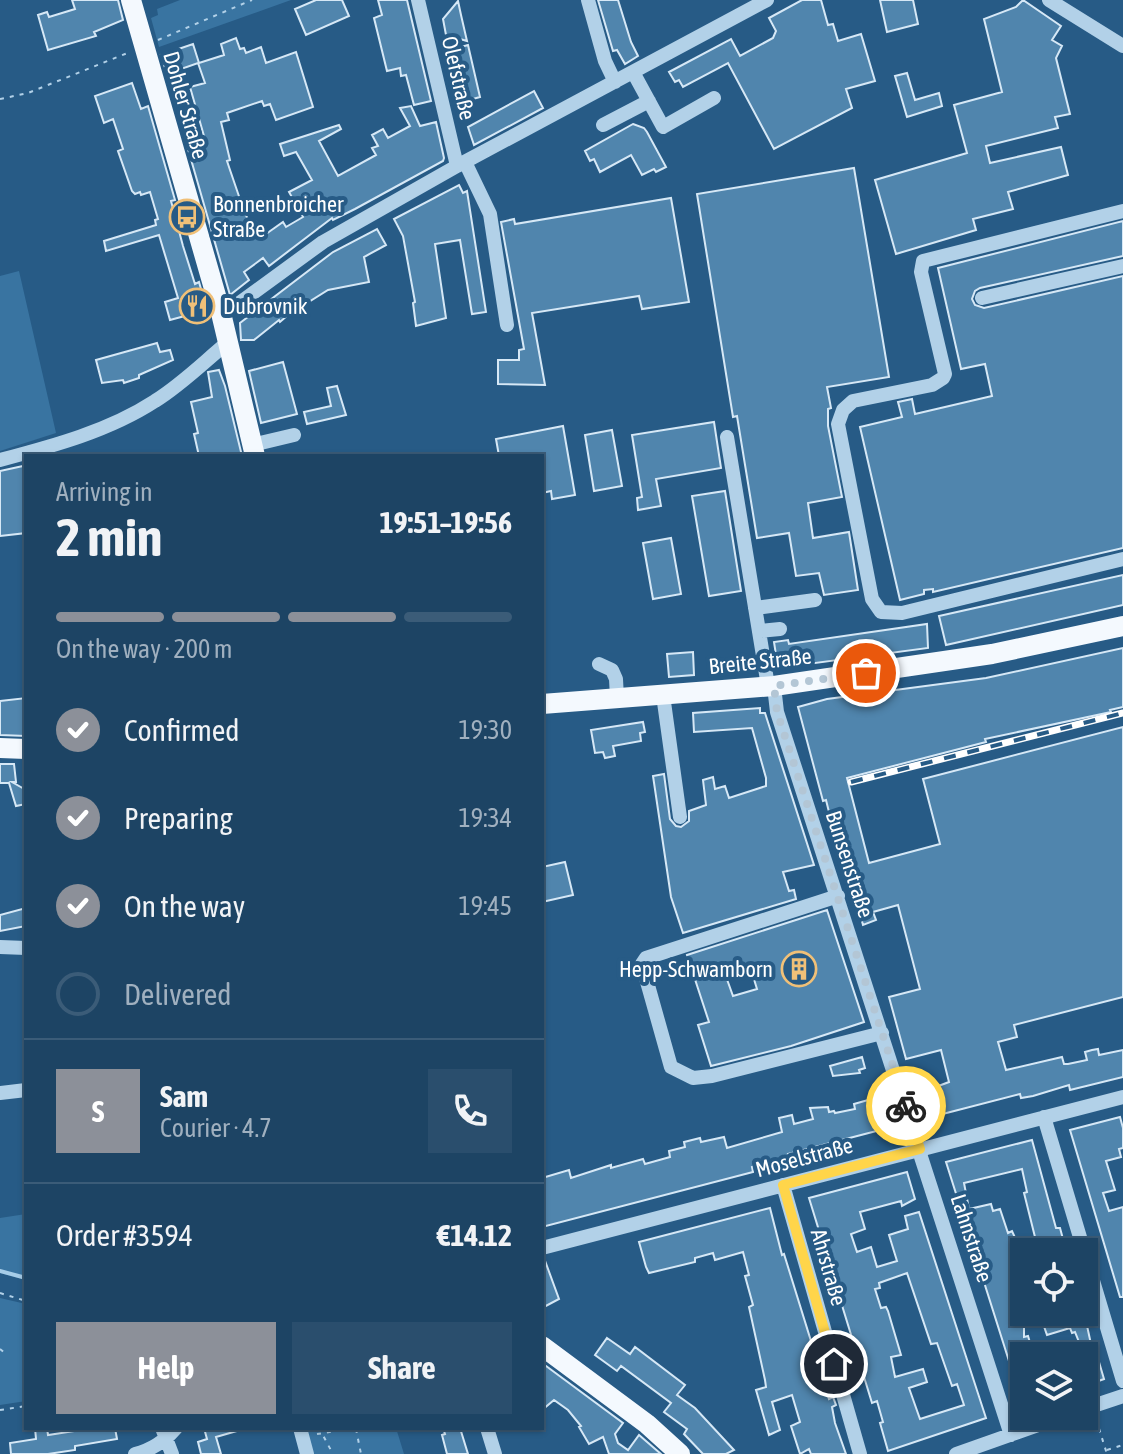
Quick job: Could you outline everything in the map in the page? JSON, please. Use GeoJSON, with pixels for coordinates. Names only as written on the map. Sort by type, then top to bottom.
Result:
{"type":"FeatureCollection","features":[{"type":"Feature","properties":{"kind":"main road","name":"Dohler Straße"},"geometry":{"type":"LineString","coordinates":[[131,0],[221,313],[253,451]]}},
{"type":"Feature","properties":{"kind":"main road","name":"Breite Straße"},"geometry":{"type":"LineString","coordinates":[[544,704],[771,686],[992,654],[1123,626]]}},
{"type":"Feature","properties":{"kind":"main road"},"geometry":{"type":"LineString","coordinates":[[0,748],[24,749]]}},
{"type":"Feature","properties":{"kind":"main road"},"geometry":{"type":"LineString","coordinates":[[544,1347],[647,1424],[680,1454]]}},
{"type":"Feature","properties":{"kind":"street","name":"Olefstraße"},"geometry":{"type":"LineString","coordinates":[[418,0],[461,164],[490,214],[507,325]]}},
{"type":"Feature","properties":{"kind":"street"},"geometry":{"type":"LineString","coordinates":[[588,0],[605,61],[615,82]]}},
{"type":"Feature","properties":{"kind":"street"},"geometry":{"type":"LineString","coordinates":[[221,313],[234,307],[323,242],[461,164],[767,0]]}},
{"type":"Feature","properties":{"kind":"street"},"geometry":{"type":"LineString","coordinates":[[1049,0],[1123,46]]}},
{"type":"Feature","properties":{"kind":"street"},"geometry":{"type":"LineString","coordinates":[[633,72],[663,127],[714,98]]}},
{"type":"Feature","properties":{"kind":"street"},"geometry":{"type":"LineString","coordinates":[[603,125],[649,101]]}},
{"type":"Feature","properties":{"kind":"street"},"geometry":{"type":"LineString","coordinates":[[1123,211],[926,259],[921,265],[921,272],[943,378],[932,385],[853,401],[843,410],[838,424],[872,599],[881,612],[902,613],[1123,559]]}},
{"type":"Feature","properties":{"kind":"street"},"geometry":{"type":"LineString","coordinates":[[982,298],[1123,266]]}},
{"type":"Feature","properties":{"kind":"street"},"geometry":{"type":"LineString","coordinates":[[0,460],[124,419],[158,400],[227,343]]}},
{"type":"Feature","properties":{"kind":"street"},"geometry":{"type":"LineString","coordinates":[[253,451],[294,435]]}},
{"type":"Feature","properties":{"kind":"street","name":"Bunsenstraße"},"geometry":{"type":"LineString","coordinates":[[727,437],[759,631],[758,657],[771,686],[889,1055]]}},
{"type":"Feature","properties":{"kind":"street"},"geometry":{"type":"LineString","coordinates":[[755,608],[815,600]]}},
{"type":"Feature","properties":{"kind":"street"},"geometry":{"type":"LineString","coordinates":[[759,631],[780,629]]}},
{"type":"Feature","properties":{"kind":"street"},"geometry":{"type":"LineString","coordinates":[[599,664],[612,670],[621,698]]}},
{"type":"Feature","properties":{"kind":"street"},"geometry":{"type":"LineString","coordinates":[[621,668],[621,698]]}},
{"type":"Feature","properties":{"kind":"street"},"geometry":{"type":"LineString","coordinates":[[663,695],[680,817]]}},
{"type":"Feature","properties":{"kind":"street"},"geometry":{"type":"LineString","coordinates":[[838,896],[646,958],[642,964],[671,1067],[693,1078],[712,1076],[882,1033]]}},
{"type":"Feature","properties":{"kind":"street"},"geometry":{"type":"LineString","coordinates":[[0,947],[24,948]]}},
{"type":"Feature","properties":{"kind":"street","name":"Lahnstraße"},"geometry":{"type":"LineString","coordinates":[[889,1055],[1011,1435]]}},
{"type":"Feature","properties":{"kind":"street"},"geometry":{"type":"LineString","coordinates":[[0,1093],[24,1090]]}},
{"type":"Feature","properties":{"kind":"street","name":"Moselstraße"},"geometry":{"type":"LineString","coordinates":[[544,1247],[1123,1097]]}},
{"type":"Feature","properties":{"kind":"street"},"geometry":{"type":"LineString","coordinates":[[1044,1117],[1123,1381]]}},
{"type":"Feature","properties":{"kind":"street","name":"Ahrstraße"},"geometry":{"type":"LineString","coordinates":[[783,1185],[860,1454]]}},
{"type":"Feature","properties":{"kind":"street"},"geometry":{"type":"LineString","coordinates":[[1098,1405],[1123,1396]]}},
{"type":"Feature","properties":{"kind":"street"},"geometry":{"type":"LineString","coordinates":[[488,1430],[495,1454]]}},
{"type":"Feature","properties":{"kind":"street"},"geometry":{"type":"LineString","coordinates":[[956,1454],[1025,1430]]}},
{"type":"Feature","properties":{"kind":"street"},"geometry":{"type":"LineString","coordinates":[[135,1454],[144,1452],[168,1431]]}},
{"type":"Feature","properties":{"kind":"street"},"geometry":{"type":"LineString","coordinates":[[168,1431],[172,1454]]}},
{"type":"Feature","properties":{"kind":"street"},"geometry":{"type":"LineString","coordinates":[[301,1432],[307,1454]]}},
{"type":"Feature","properties":{"kind":"path"},"geometry":{"type":"LineString","coordinates":[[0,99],[28,93],[252,0]]}},
{"type":"Feature","properties":{"kind":"path"},"geometry":{"type":"LineString","coordinates":[[0,1293],[24,1300]]}},
{"type":"Feature","properties":{"kind":"path"},"geometry":{"type":"LineString","coordinates":[[0,1349],[7,1355]]}},
{"type":"Feature","properties":{"kind":"path"},"geometry":{"type":"LineString","coordinates":[[0,1410],[24,1406]]}},
{"type":"Feature","properties":{"kind":"path"},"geometry":{"type":"LineString","coordinates":[[320,1430],[333,1454]]}},
{"type":"Feature","properties":{"kind":"path"},"geometry":{"type":"LineString","coordinates":[[301,1432],[342,1430]]}},
{"type":"Feature","properties":{"kind":"path"},"geometry":{"type":"LineString","coordinates":[[356,1430],[361,1454]]}},
{"type":"Feature","properties":{"kind":"path"},"geometry":{"type":"LineString","coordinates":[[1098,1430],[1107,1452],[1123,1445]]}},
{"type":"Feature","properties":{"kind":"shaded area"},"geometry":{"type":"Polygon","coordinates":[[[180,0],[291,0],[159,47],[151,18],[158,15],[157,9],[180,0]]]}},
{"type":"Feature","properties":{"kind":"shaded area"},"geometry":{"type":"Polygon","coordinates":[[[19,271],[56,433],[0,451],[0,276],[19,271]]]}},
{"type":"Feature","properties":{"kind":"shaded area"},"geometry":{"type":"Polygon","coordinates":[[[24,1214],[24,1279],[0,1273],[0,1218],[24,1214]]]}},
{"type":"Feature","properties":{"kind":"shaded area"},"geometry":{"type":"Polygon","coordinates":[[[0,1298],[24,1304],[24,1401],[0,1405],[0,1298]]]}},
{"type":"Feature","properties":{"kind":"shaded area"},"geometry":{"type":"Polygon","coordinates":[[[305,1430],[397,1430],[404,1454],[311,1454],[305,1430]]]}},
{"type":"Feature","properties":{"kind":"building"},"geometry":{"type":"Polygon","coordinates":[[[72,0],[118,0],[123,20],[94,32],[96,36],[48,50],[38,15],[47,12],[49,17],[75,9],[72,0]]]}},
{"type":"Feature","properties":{"kind":"building"},"geometry":{"type":"Polygon","coordinates":[[[316,0],[342,0],[349,16],[306,35],[295,9],[316,0]]]}},
{"type":"Feature","properties":{"kind":"building"},"geometry":{"type":"Polygon","coordinates":[[[378,0],[407,0],[431,101],[414,105],[406,75],[401,76],[400,68],[387,71],[374,18],[382,15],[378,0]]]}},
{"type":"Feature","properties":{"kind":"building"},"geometry":{"type":"Polygon","coordinates":[[[598,0],[618,0],[638,56],[625,64],[617,50],[613,51],[598,0]]]}},
{"type":"Feature","properties":{"kind":"building"},"geometry":{"type":"Polygon","coordinates":[[[802,0],[821,0],[828,25],[833,24],[838,41],[861,34],[875,81],[846,89],[852,108],[774,149],[728,63],[683,87],[679,80],[675,82],[669,72],[731,39],[740,56],[773,38],[776,31],[769,18],[802,0]]]}},
{"type":"Feature","properties":{"kind":"building"},"geometry":{"type":"Polygon","coordinates":[[[880,0],[913,0],[918,24],[887,32],[880,0]]]}},
{"type":"Feature","properties":{"kind":"building"},"geometry":{"type":"Polygon","coordinates":[[[1023,0],[1061,26],[1052,40],[1062,46],[1056,58],[1070,114],[1055,117],[1058,128],[986,146],[990,163],[1061,147],[1068,175],[1008,192],[1013,209],[973,219],[976,230],[896,254],[875,180],[967,153],[954,105],[1002,92],[984,19],[1016,7],[1023,0]]]}},
{"type":"Feature","properties":{"kind":"building"},"geometry":{"type":"Polygon","coordinates":[[[458,1],[467,41],[446,35],[443,19],[458,1]]]}},
{"type":"Feature","properties":{"kind":"building"},"geometry":{"type":"Polygon","coordinates":[[[236,38],[240,49],[244,48],[246,53],[261,47],[266,63],[296,52],[313,107],[276,120],[270,104],[264,106],[262,101],[227,113],[229,120],[221,122],[230,160],[227,161],[244,211],[250,224],[256,222],[266,234],[283,222],[286,227],[303,217],[289,192],[312,180],[296,152],[284,156],[280,144],[339,125],[341,129],[319,141],[338,176],[376,155],[372,148],[378,146],[372,135],[383,129],[388,138],[410,126],[400,108],[411,106],[420,126],[436,122],[444,158],[355,209],[332,218],[269,266],[263,258],[244,272],[249,280],[230,295],[188,149],[206,143],[190,87],[205,83],[198,63],[167,74],[161,55],[193,44],[199,63],[224,55],[221,44],[236,38]]]}},
{"type":"Feature","properties":{"kind":"building"},"geometry":{"type":"Polygon","coordinates":[[[468,45],[480,97],[462,102],[450,50],[468,45]]]}},
{"type":"Feature","properties":{"kind":"building"},"geometry":{"type":"Polygon","coordinates":[[[907,73],[915,100],[939,93],[942,106],[907,117],[895,76],[907,73]]]}},
{"type":"Feature","properties":{"kind":"building"},"geometry":{"type":"Polygon","coordinates":[[[132,83],[141,109],[148,106],[175,200],[171,201],[183,246],[207,310],[170,320],[165,302],[178,298],[159,235],[106,251],[104,241],[156,225],[155,220],[158,219],[150,192],[141,195],[132,191],[118,151],[123,149],[113,119],[104,123],[95,96],[132,83]]]}},
{"type":"Feature","properties":{"kind":"building"},"geometry":{"type":"Polygon","coordinates":[[[534,91],[543,108],[474,145],[468,127],[534,91]]]}},
{"type":"Feature","properties":{"kind":"building"},"geometry":{"type":"Polygon","coordinates":[[[633,124],[644,128],[666,167],[642,175],[631,155],[600,172],[594,159],[590,161],[585,151],[633,124]]]}},
{"type":"Feature","properties":{"kind":"building"},"geometry":{"type":"Polygon","coordinates":[[[854,168],[889,377],[827,387],[831,408],[828,409],[828,426],[842,497],[808,503],[813,538],[849,532],[858,590],[824,595],[819,573],[796,576],[789,533],[757,538],[737,416],[733,417],[697,194],[854,168]]]}},
{"type":"Feature","properties":{"kind":"building"},"geometry":{"type":"Polygon","coordinates":[[[459,185],[463,193],[467,191],[486,312],[472,314],[460,240],[435,244],[446,318],[416,326],[415,302],[403,236],[394,219],[459,185]]]}},
{"type":"Feature","properties":{"kind":"building"},"geometry":{"type":"Polygon","coordinates":[[[671,198],[689,302],[642,309],[639,296],[532,313],[545,385],[498,384],[498,360],[519,360],[519,350],[524,349],[501,222],[514,219],[515,224],[671,198]]]}},
{"type":"Feature","properties":{"kind":"building"},"geometry":{"type":"Polygon","coordinates":[[[1123,221],[1123,256],[980,288],[972,299],[975,305],[984,308],[1123,276],[1123,548],[933,592],[933,589],[924,590],[924,594],[900,600],[860,427],[902,417],[898,402],[912,399],[915,414],[992,396],[985,364],[961,369],[938,268],[1123,221]]]}},
{"type":"Feature","properties":{"kind":"building"},"geometry":{"type":"Polygon","coordinates":[[[377,229],[386,245],[364,257],[369,282],[328,290],[279,320],[254,340],[241,340],[240,323],[333,252],[377,229]]]}},
{"type":"Feature","properties":{"kind":"building"},"geometry":{"type":"Polygon","coordinates":[[[157,343],[160,352],[170,350],[173,360],[124,383],[123,380],[102,383],[96,360],[157,343]]]}},
{"type":"Feature","properties":{"kind":"building"},"geometry":{"type":"Polygon","coordinates":[[[283,362],[297,414],[261,423],[249,371],[283,362]]]}},
{"type":"Feature","properties":{"kind":"building"},"geometry":{"type":"Polygon","coordinates":[[[219,370],[242,454],[199,454],[194,434],[198,433],[191,402],[212,397],[208,372],[219,370]]]}},
{"type":"Feature","properties":{"kind":"building"},"geometry":{"type":"Polygon","coordinates":[[[337,386],[346,415],[307,424],[304,412],[331,406],[327,388],[337,386]]]}},
{"type":"Feature","properties":{"kind":"building"},"geometry":{"type":"Polygon","coordinates":[[[714,422],[721,468],[656,479],[661,506],[638,510],[637,498],[642,497],[632,435],[714,422]]]}},
{"type":"Feature","properties":{"kind":"building"},"geometry":{"type":"Polygon","coordinates":[[[563,426],[575,495],[552,499],[551,491],[544,493],[544,454],[499,454],[496,439],[563,426]]]}},
{"type":"Feature","properties":{"kind":"building"},"geometry":{"type":"Polygon","coordinates":[[[612,430],[622,486],[594,491],[585,435],[612,430]]]}},
{"type":"Feature","properties":{"kind":"building"},"geometry":{"type":"Polygon","coordinates":[[[23,466],[24,533],[0,536],[0,471],[23,466]]]}},
{"type":"Feature","properties":{"kind":"building"},"geometry":{"type":"Polygon","coordinates":[[[725,491],[741,591],[709,596],[692,496],[725,491]]]}},
{"type":"Feature","properties":{"kind":"building"},"geometry":{"type":"Polygon","coordinates":[[[671,538],[681,594],[653,599],[643,543],[671,538]]]}},
{"type":"Feature","properties":{"kind":"building"},"geometry":{"type":"Polygon","coordinates":[[[1123,575],[1123,605],[946,645],[939,616],[1123,575]]]}},
{"type":"Feature","properties":{"kind":"building"},"geometry":{"type":"Polygon","coordinates":[[[927,624],[928,648],[778,668],[774,642],[788,640],[789,644],[927,624]]]}},
{"type":"Feature","properties":{"kind":"building"},"geometry":{"type":"Polygon","coordinates":[[[1123,648],[1123,707],[985,739],[986,742],[847,778],[869,863],[940,844],[923,779],[1123,727],[1123,997],[1014,1025],[1017,1037],[998,1042],[1006,1070],[1062,1057],[1064,1064],[1087,1060],[1085,1052],[1092,1050],[1098,1049],[1099,1055],[1123,1050],[1123,1077],[1070,1090],[1069,1085],[1033,1096],[1021,1098],[1020,1094],[931,1117],[922,1092],[949,1082],[941,1050],[906,1059],[889,997],[920,989],[898,905],[873,912],[876,920],[863,925],[844,855],[840,856],[826,800],[823,801],[798,707],[827,699],[986,678],[1123,648]]]}},
{"type":"Feature","properties":{"kind":"building"},"geometry":{"type":"Polygon","coordinates":[[[693,652],[694,675],[669,677],[667,654],[693,652]]]}},
{"type":"Feature","properties":{"kind":"building"},"geometry":{"type":"Polygon","coordinates":[[[24,698],[24,736],[0,735],[0,701],[24,698]]]}},
{"type":"Feature","properties":{"kind":"building"},"geometry":{"type":"Polygon","coordinates":[[[760,708],[760,713],[765,713],[814,865],[783,872],[789,891],[794,890],[796,899],[683,933],[671,897],[653,776],[664,774],[670,819],[681,827],[689,821],[689,811],[706,805],[703,780],[713,777],[715,789],[725,786],[729,798],[766,786],[752,728],[694,732],[693,713],[760,708]]]}},
{"type":"Feature","properties":{"kind":"building"},"geometry":{"type":"Polygon","coordinates":[[[643,722],[645,732],[640,733],[641,741],[613,746],[615,756],[605,758],[603,752],[595,753],[591,730],[643,722]]]}},
{"type":"Feature","properties":{"kind":"building"},"geometry":{"type":"Polygon","coordinates":[[[0,764],[14,764],[16,782],[12,782],[24,789],[24,804],[16,806],[9,783],[0,783],[0,764]]]}},
{"type":"Feature","properties":{"kind":"building"},"geometry":{"type":"Polygon","coordinates":[[[565,862],[573,895],[544,902],[544,867],[565,862]]]}},
{"type":"Feature","properties":{"kind":"building"},"geometry":{"type":"Polygon","coordinates":[[[24,909],[24,926],[0,931],[0,915],[24,909]]]}},
{"type":"Feature","properties":{"kind":"building"},"geometry":{"type":"Polygon","coordinates":[[[827,910],[864,1022],[791,1046],[711,1066],[698,1025],[709,1022],[687,955],[827,910]],[[749,963],[724,971],[733,996],[757,989],[749,963]]]}},
{"type":"Feature","properties":{"kind":"building"},"geometry":{"type":"Polygon","coordinates":[[[862,1057],[865,1068],[859,1070],[860,1073],[833,1076],[830,1066],[862,1057]]]}},
{"type":"Feature","properties":{"kind":"building"},"geometry":{"type":"Polygon","coordinates":[[[868,1100],[869,1105],[884,1102],[888,1128],[788,1154],[789,1158],[752,1167],[753,1172],[544,1226],[544,1177],[569,1170],[571,1178],[643,1159],[645,1164],[670,1157],[669,1151],[685,1147],[684,1142],[700,1138],[701,1142],[724,1137],[727,1148],[782,1132],[779,1118],[792,1115],[794,1124],[813,1119],[810,1108],[828,1107],[829,1112],[835,1113],[855,1109],[854,1104],[868,1100]]]}},
{"type":"Feature","properties":{"kind":"building"},"geometry":{"type":"Polygon","coordinates":[[[1120,1117],[1123,1128],[1123,1148],[1119,1149],[1121,1157],[1106,1161],[1115,1190],[1103,1193],[1109,1211],[1123,1207],[1123,1297],[1120,1297],[1070,1130],[1120,1117]]]}},
{"type":"Feature","properties":{"kind":"building"},"geometry":{"type":"Polygon","coordinates":[[[1032,1140],[1056,1228],[1060,1228],[1063,1238],[1031,1238],[1035,1237],[1024,1193],[1027,1192],[1022,1169],[964,1183],[969,1209],[991,1204],[993,1211],[1000,1209],[1008,1233],[1012,1231],[1015,1238],[1010,1238],[1010,1326],[1024,1326],[1024,1337],[1028,1336],[1030,1342],[1010,1342],[1010,1364],[946,1162],[1032,1140]]]}},
{"type":"Feature","properties":{"kind":"building"},"geometry":{"type":"Polygon","coordinates":[[[907,1172],[915,1199],[902,1206],[901,1201],[860,1212],[865,1229],[851,1234],[857,1252],[871,1247],[877,1267],[897,1261],[889,1235],[908,1229],[905,1216],[919,1212],[986,1418],[888,1451],[877,1401],[872,1403],[809,1198],[907,1172]],[[907,1273],[879,1283],[880,1288],[875,1289],[881,1308],[886,1307],[888,1311],[901,1355],[891,1357],[895,1377],[923,1369],[927,1382],[909,1388],[920,1419],[964,1405],[957,1384],[952,1386],[937,1343],[931,1344],[907,1273]]]}},
{"type":"Feature","properties":{"kind":"building"},"geometry":{"type":"Polygon","coordinates":[[[770,1208],[782,1255],[829,1399],[833,1397],[836,1405],[832,1407],[835,1423],[846,1454],[811,1454],[809,1449],[800,1454],[791,1426],[800,1422],[792,1395],[772,1402],[780,1430],[769,1435],[756,1390],[766,1387],[749,1307],[753,1305],[745,1276],[749,1275],[743,1252],[715,1260],[713,1253],[695,1258],[695,1262],[649,1273],[646,1267],[639,1242],[770,1208]]]}},
{"type":"Feature","properties":{"kind":"building"},"geometry":{"type":"Polygon","coordinates":[[[544,1258],[559,1299],[544,1307],[544,1258]]]}},
{"type":"Feature","properties":{"kind":"building"},"geometry":{"type":"Polygon","coordinates":[[[1044,1326],[1087,1326],[1091,1342],[1079,1342],[1070,1328],[1047,1335],[1044,1326]]]}},
{"type":"Feature","properties":{"kind":"building"},"geometry":{"type":"Polygon","coordinates":[[[607,1338],[630,1354],[635,1347],[685,1385],[677,1395],[695,1408],[734,1450],[726,1454],[703,1454],[684,1434],[687,1429],[664,1412],[671,1403],[621,1366],[617,1371],[595,1355],[607,1338]]]}},
{"type":"Feature","properties":{"kind":"building"},"geometry":{"type":"Polygon","coordinates":[[[1098,1362],[1104,1379],[1098,1381],[1098,1362]]]}},
{"type":"Feature","properties":{"kind":"building"},"geometry":{"type":"Polygon","coordinates":[[[544,1364],[623,1423],[615,1434],[618,1443],[628,1450],[639,1435],[661,1454],[609,1454],[603,1437],[589,1444],[581,1426],[568,1410],[554,1400],[544,1408],[544,1364]]]}},
{"type":"Feature","properties":{"kind":"building"},"geometry":{"type":"Polygon","coordinates":[[[35,1430],[47,1430],[48,1435],[75,1430],[115,1430],[117,1439],[48,1454],[11,1454],[10,1443],[36,1439],[35,1430]]]}},
{"type":"Feature","properties":{"kind":"building"},"geometry":{"type":"Polygon","coordinates":[[[205,1430],[237,1430],[216,1437],[221,1454],[201,1454],[198,1442],[207,1439],[205,1430]]]}},
{"type":"Feature","properties":{"kind":"building"},"geometry":{"type":"Polygon","coordinates":[[[444,1430],[461,1430],[468,1454],[447,1454],[442,1435],[445,1434],[444,1430]]]}},
{"type":"Feature","properties":{"kind":"waterway"},"geometry":{"type":"LineString","coordinates":[[0,1271],[24,1277]]}},
{"type":"Feature","properties":{"kind":"railway"},"geometry":{"type":"LineString","coordinates":[[851,782],[1123,713]]}},
{"type":"Feature","properties":{"kind":"way so far"},"geometry":{"type":"LineString","coordinates":[[866,673],[774,686],[777,712],[906,1106]]}},
{"type":"Feature","properties":{"kind":"place","name":"Bonnenbroicher Straße"},"geometry":{"type":"Point","coordinates":[187,217]}},
{"type":"Feature","properties":{"kind":"place","name":"Dubrovnik"},"geometry":{"type":"Point","coordinates":[197,306]}},
{"type":"Feature","properties":{"kind":"place","name":"Hepp-Schwamborn"},"geometry":{"type":"Point","coordinates":[799,969]}},
{"type":"Feature","properties":{"kind":"route"},"geometry":{"type":"LineString","coordinates":[[834,1364],[783,1185],[920,1149],[906,1106]]}}]}
